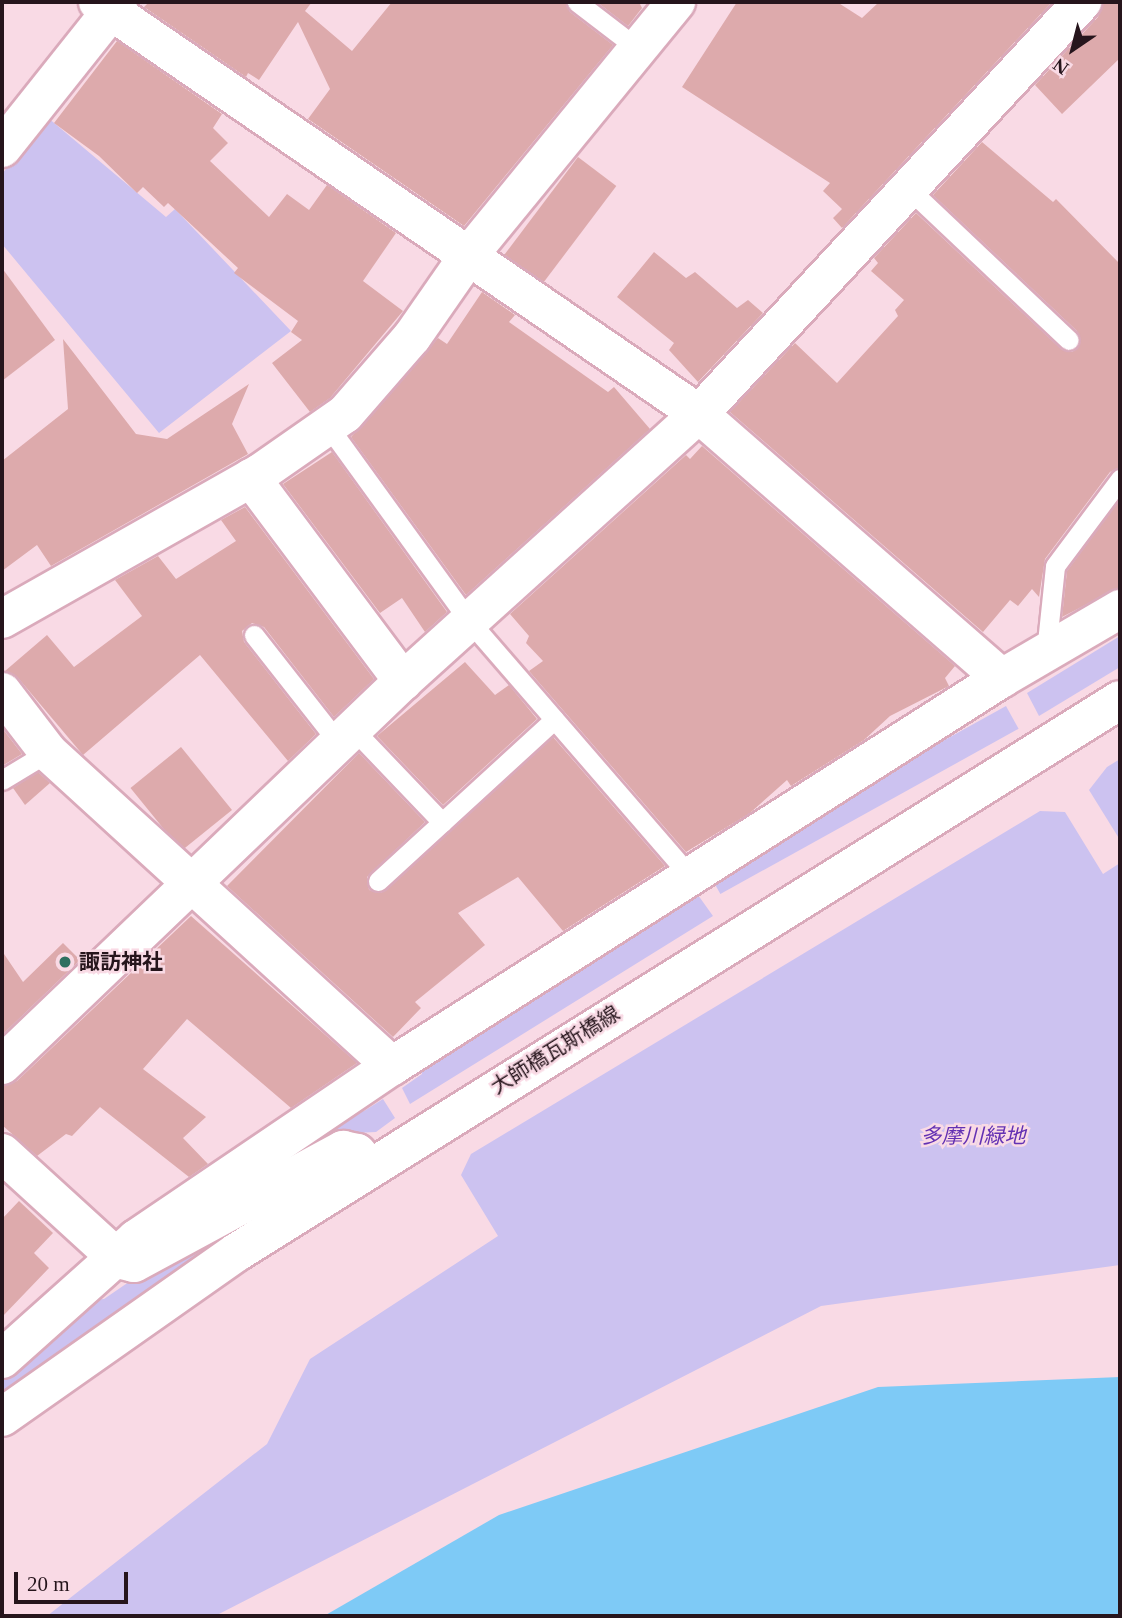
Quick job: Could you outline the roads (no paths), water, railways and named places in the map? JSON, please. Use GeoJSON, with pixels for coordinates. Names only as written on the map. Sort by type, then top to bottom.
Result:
{"type":"FeatureCollection","features":[{"type":"Feature","properties":{"kind":"street"},"geometry":{"type":"LineString","coordinates":[[2,620],[251,478],[345,414],[412,337],[470,255],[676,2]]}},
{"type":"Feature","properties":{"kind":"street"},"geometry":{"type":"LineString","coordinates":[[2,1065],[191,880],[345,735],[699,414],[1082,2]]}},
{"type":"Feature","properties":{"kind":"street"},"geometry":{"type":"LineString","coordinates":[[2,148],[109,5],[699,414],[1002,678]]}},
{"type":"Feature","properties":{"kind":"street"},"geometry":{"type":"LineString","coordinates":[[251,478],[403,681]]}},
{"type":"Feature","properties":{"kind":"street"},"geometry":{"type":"LineString","coordinates":[[2,1359],[61,1302],[118,1259],[136,1239],[392,1066],[1002,678],[1120,609]]}},
{"type":"Feature","properties":{"kind":"street"},"geometry":{"type":"LineString","coordinates":[[2,692],[48,752],[392,1066]]}},
{"type":"Feature","properties":{"kind":"street","name":"大師橋瓦斯橋線"},"geometry":{"type":"LineString","coordinates":[[2,1418],[237,1252],[1120,700]]}},
{"type":"Feature","properties":{"kind":"street"},"geometry":{"type":"LineString","coordinates":[[2,1153],[118,1259],[134,1263],[343,1150],[357,1153],[370,1168]]}},
{"type":"Feature","properties":{"kind":"lane"},"geometry":{"type":"LineString","coordinates":[[577,2],[637,48]]}},
{"type":"Feature","properties":{"kind":"lane"},"geometry":{"type":"LineString","coordinates":[[908,188],[1069,340]]}},
{"type":"Feature","properties":{"kind":"lane"},"geometry":{"type":"LineString","coordinates":[[328,426],[470,622],[690,876]]}},
{"type":"Feature","properties":{"kind":"lane"},"geometry":{"type":"LineString","coordinates":[[1046,652],[1055,566],[1120,479]]}},
{"type":"Feature","properties":{"kind":"lane"},"geometry":{"type":"LineString","coordinates":[[254,635],[345,735],[442,822]]}},
{"type":"Feature","properties":{"kind":"lane"},"geometry":{"type":"LineString","coordinates":[[378,881],[554,720]]}},
{"type":"Feature","properties":{"kind":"lane"},"geometry":{"type":"LineString","coordinates":[[2,780],[48,752]]}},
{"type":"Feature","properties":{"kind":"water"},"geometry":{"type":"Polygon","coordinates":[[[1120,1377],[1120,1616],[324,1616],[499,1515],[878,1387],[1120,1377]]]}},
{"type":"Feature","properties":{"kind":"place","name":"諏訪神社"},"geometry":{"type":"Point","coordinates":[65,962]}},
{"type":"Feature","properties":{"kind":"park label","name":"多摩川緑地"},"geometry":{"type":"Point","coordinates":[973,1136]}}]}
